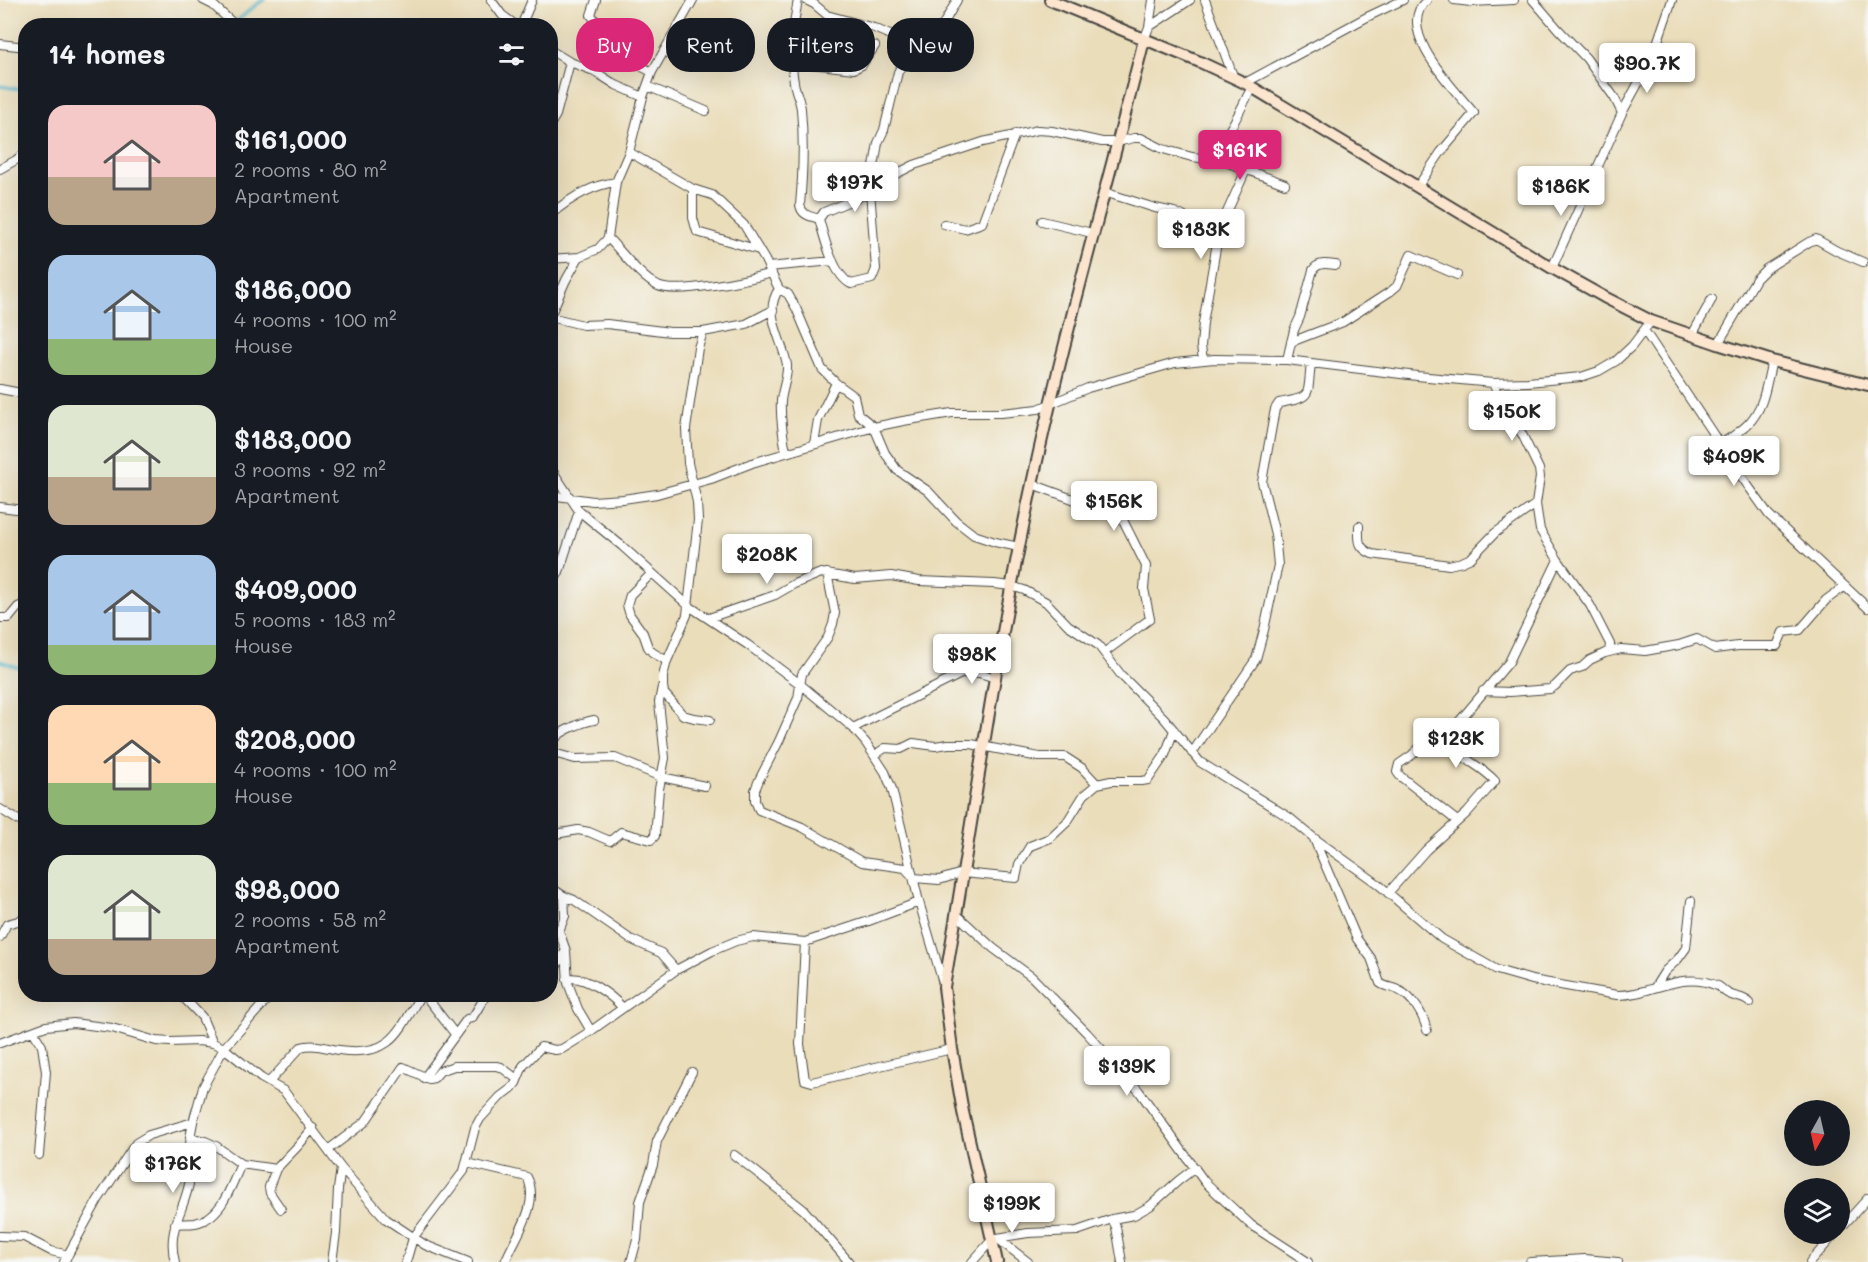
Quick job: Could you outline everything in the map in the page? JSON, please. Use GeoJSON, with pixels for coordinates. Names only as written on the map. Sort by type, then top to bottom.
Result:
{"type":"FeatureCollection","features":[{"type":"Feature","properties":{"kind":"street"},"geometry":{"type":"LineString","coordinates":[[203,0],[213,5],[227,18]]}},
{"type":"Feature","properties":{"kind":"street"},"geometry":{"type":"LineString","coordinates":[[491,0],[507,18]]}},
{"type":"Feature","properties":{"kind":"street"},"geometry":{"type":"LineString","coordinates":[[523,18],[532,0]]}},
{"type":"Feature","properties":{"kind":"street"},"geometry":{"type":"LineString","coordinates":[[593,18],[591,15],[596,0]]}},
{"type":"Feature","properties":{"kind":"street"},"geometry":{"type":"LineString","coordinates":[[654,68],[693,0]]}},
{"type":"Feature","properties":{"kind":"street"},"geometry":{"type":"LineString","coordinates":[[796,18],[798,0]]}},
{"type":"Feature","properties":{"kind":"street"},"geometry":{"type":"LineString","coordinates":[[806,0],[827,15],[887,34]]}},
{"type":"Feature","properties":{"kind":"street"},"geometry":{"type":"LineString","coordinates":[[947,18],[957,0]]}},
{"type":"Feature","properties":{"kind":"street"},"geometry":{"type":"LineString","coordinates":[[1050,0],[1233,76],[1552,268],[1651,321],[1772,361],[1868,385]]}},
{"type":"Feature","properties":{"kind":"street"},"geometry":{"type":"LineString","coordinates":[[944,987],[1011,586],[1032,484],[1092,233],[1149,27],[1153,0]]}},
{"type":"Feature","properties":{"kind":"street"},"geometry":{"type":"LineString","coordinates":[[1149,27],[1190,0]]}},
{"type":"Feature","properties":{"kind":"street"},"geometry":{"type":"LineString","coordinates":[[1205,0],[1233,76]]}},
{"type":"Feature","properties":{"kind":"street"},"geometry":{"type":"LineString","coordinates":[[1200,157],[1219,144],[1234,121],[1248,85],[1358,22],[1403,0]]}},
{"type":"Feature","properties":{"kind":"street"},"geometry":{"type":"LineString","coordinates":[[1418,186],[1441,152],[1474,113],[1436,66],[1419,39],[1417,20],[1427,0]]}},
{"type":"Feature","properties":{"kind":"street"},"geometry":{"type":"LineString","coordinates":[[1454,0],[1476,2],[1514,0]]}},
{"type":"Feature","properties":{"kind":"street"},"geometry":{"type":"LineString","coordinates":[[1533,0],[1586,58],[1614,97],[1622,113]]}},
{"type":"Feature","properties":{"kind":"street"},"geometry":{"type":"LineString","coordinates":[[1552,268],[1622,113],[1652,58],[1672,0]]}},
{"type":"Feature","properties":{"kind":"street"},"geometry":{"type":"LineString","coordinates":[[0,44],[18,46]]}},
{"type":"Feature","properties":{"kind":"street"},"geometry":{"type":"LineString","coordinates":[[558,55],[643,97]]}},
{"type":"Feature","properties":{"kind":"street"},"geometry":{"type":"LineString","coordinates":[[558,108],[570,62]]}},
{"type":"Feature","properties":{"kind":"street"},"geometry":{"type":"LineString","coordinates":[[558,258],[579,257],[598,249],[608,238],[616,182],[629,152],[652,72]]}},
{"type":"Feature","properties":{"kind":"street"},"geometry":{"type":"LineString","coordinates":[[793,72],[801,111],[804,162],[801,210],[806,215],[819,219]]}},
{"type":"Feature","properties":{"kind":"street"},"geometry":{"type":"LineString","coordinates":[[819,219],[833,261],[841,276],[851,284],[867,281],[874,275],[876,269],[870,190],[878,143],[884,130],[898,72]]}},
{"type":"Feature","properties":{"kind":"street"},"geometry":{"type":"LineString","coordinates":[[647,86],[706,111]]}},
{"type":"Feature","properties":{"kind":"street"},"geometry":{"type":"LineString","coordinates":[[819,219],[824,212],[856,199],[880,182],[914,165],[983,142],[1038,130],[1052,131],[1094,142],[1118,142],[1141,138],[1163,149],[1192,157],[1223,161],[1286,184]]}},
{"type":"Feature","properties":{"kind":"street"},"geometry":{"type":"LineString","coordinates":[[944,224],[966,229],[982,224],[1015,134]]}},
{"type":"Feature","properties":{"kind":"street"},"geometry":{"type":"LineString","coordinates":[[629,152],[693,189],[712,195],[744,225],[779,289],[788,294],[792,301],[822,369],[836,383],[851,393],[856,400],[858,414],[874,427],[885,453],[897,470],[928,490],[966,529],[986,539],[1020,547]]}},
{"type":"Feature","properties":{"kind":"street"},"geometry":{"type":"LineString","coordinates":[[0,169],[18,158]]}},
{"type":"Feature","properties":{"kind":"street"},"geometry":{"type":"LineString","coordinates":[[1203,360],[1201,346],[1203,324],[1218,237],[1222,221],[1246,170]]}},
{"type":"Feature","properties":{"kind":"street"},"geometry":{"type":"LineString","coordinates":[[558,209],[588,190],[602,184],[616,182]]}},
{"type":"Feature","properties":{"kind":"street"},"geometry":{"type":"LineString","coordinates":[[693,189],[693,218],[699,234],[759,249]]}},
{"type":"Feature","properties":{"kind":"street"},"geometry":{"type":"LineString","coordinates":[[1104,192],[1179,214],[1194,226],[1218,237]]}},
{"type":"Feature","properties":{"kind":"street"},"geometry":{"type":"LineString","coordinates":[[1042,221],[1092,233]]}},
{"type":"Feature","properties":{"kind":"street"},"geometry":{"type":"LineString","coordinates":[[608,238],[643,276],[663,288],[742,281],[770,270],[833,261]]}},
{"type":"Feature","properties":{"kind":"street"},"geometry":{"type":"LineString","coordinates":[[1718,344],[1756,279],[1766,269],[1809,242],[1816,239],[1863,262]]}},
{"type":"Feature","properties":{"kind":"street"},"geometry":{"type":"LineString","coordinates":[[1291,342],[1343,322],[1391,291],[1397,286],[1411,255],[1456,275]]}},
{"type":"Feature","properties":{"kind":"street"},"geometry":{"type":"LineString","coordinates":[[558,298],[579,257]]}},
{"type":"Feature","properties":{"kind":"street"},"geometry":{"type":"LineString","coordinates":[[1287,360],[1313,270],[1319,264],[1336,265]]}},
{"type":"Feature","properties":{"kind":"street"},"geometry":{"type":"LineString","coordinates":[[779,289],[773,310],[775,326],[787,365],[781,403],[786,452]]}},
{"type":"Feature","properties":{"kind":"street"},"geometry":{"type":"LineString","coordinates":[[1692,335],[1712,299]]}},
{"type":"Feature","properties":{"kind":"street"},"geometry":{"type":"LineString","coordinates":[[558,318],[583,325],[607,324],[670,332],[703,332],[746,324],[773,310]]}},
{"type":"Feature","properties":{"kind":"street"},"geometry":{"type":"LineString","coordinates":[[558,497],[593,501],[657,494],[711,479],[786,452],[874,427],[952,413],[1023,412],[1038,409],[1088,388],[1174,363],[1244,358],[1287,360],[1493,383],[1581,377],[1599,371],[1616,361],[1651,321]]}},
{"type":"Feature","properties":{"kind":"street"},"geometry":{"type":"LineString","coordinates":[[1644,330],[1769,515],[1868,608]]}},
{"type":"Feature","properties":{"kind":"street"},"geometry":{"type":"LineString","coordinates":[[703,332],[698,348],[686,429],[688,463],[697,502],[698,520],[689,606],[667,661],[663,676],[663,693],[683,715],[710,720]]}},
{"type":"Feature","properties":{"kind":"street"},"geometry":{"type":"LineString","coordinates":[[1721,444],[1748,425],[1757,414],[1772,361]]}},
{"type":"Feature","properties":{"kind":"street"},"geometry":{"type":"LineString","coordinates":[[1192,753],[1256,659],[1278,565],[1276,543],[1262,482],[1275,409],[1279,403],[1296,401],[1306,396],[1311,363]]}},
{"type":"Feature","properties":{"kind":"street"},"geometry":{"type":"LineString","coordinates":[[814,444],[818,420],[836,383]]}},
{"type":"Feature","properties":{"kind":"street"},"geometry":{"type":"LineString","coordinates":[[1493,383],[1501,403],[1522,434],[1537,463],[1540,477],[1536,504],[1540,530],[1593,610],[1610,644],[1609,652]]}},
{"type":"Feature","properties":{"kind":"street"},"geometry":{"type":"LineString","coordinates":[[0,389],[18,392]]}},
{"type":"Feature","properties":{"kind":"street"},"geometry":{"type":"LineString","coordinates":[[558,480],[579,511],[689,606],[800,684],[853,728],[875,755],[892,789],[919,902],[944,987],[963,1112],[994,1240],[997,1262]]}},
{"type":"Feature","properties":{"kind":"street"},"geometry":{"type":"LineString","coordinates":[[1032,484],[1116,515],[1123,520],[1143,558],[1146,573],[1144,589],[1150,619],[1105,652]]}},
{"type":"Feature","properties":{"kind":"street"},"geometry":{"type":"LineString","coordinates":[[1359,526],[1360,546],[1372,554],[1449,565],[1471,558],[1495,533],[1536,504]]}},
{"type":"Feature","properties":{"kind":"street"},"geometry":{"type":"LineString","coordinates":[[0,507],[18,509]]}},
{"type":"Feature","properties":{"kind":"street"},"geometry":{"type":"LineString","coordinates":[[558,572],[579,511]]}},
{"type":"Feature","properties":{"kind":"street"},"geometry":{"type":"LineString","coordinates":[[1457,821],[1397,772],[1400,764],[1430,738],[1452,730],[1509,662],[1558,560]]}},
{"type":"Feature","properties":{"kind":"street"},"geometry":{"type":"LineString","coordinates":[[558,563],[563,561]]}},
{"type":"Feature","properties":{"kind":"street"},"geometry":{"type":"LineString","coordinates":[[652,573],[630,594],[627,605],[648,647],[667,661]]}},
{"type":"Feature","properties":{"kind":"street"},"geometry":{"type":"LineString","coordinates":[[827,573],[835,619],[828,637],[802,674],[798,698],[759,780],[754,796],[759,810],[818,834],[862,862],[905,868],[914,878],[939,880],[962,873],[1016,878],[1019,864],[1029,848],[1050,838],[1067,822],[1084,795],[1097,784],[1112,781],[1142,782],[1148,780],[1165,756],[1174,730]]}},
{"type":"Feature","properties":{"kind":"street"},"geometry":{"type":"LineString","coordinates":[[709,618],[775,596],[816,574],[827,573],[855,579],[891,576],[919,581],[1011,586],[1046,602],[1068,625],[1105,652],[1121,675],[1207,767],[1275,807],[1366,875],[1442,939],[1497,970],[1532,980],[1617,995],[1626,995],[1684,981],[1702,982],[1720,987],[1728,994],[1743,998],[1750,1003]]}},
{"type":"Feature","properties":{"kind":"street"},"geometry":{"type":"LineString","coordinates":[[1483,691],[1517,692],[1550,689],[1573,669],[1582,667],[1590,660],[1609,652],[1621,650],[1645,651],[1679,645],[1696,639],[1715,649],[1738,646],[1777,646],[1783,632],[1803,628],[1826,600],[1845,586]]}},
{"type":"Feature","properties":{"kind":"street"},"geometry":{"type":"LineString","coordinates":[[0,618],[9,618],[18,607]]}},
{"type":"Feature","properties":{"kind":"street"},"geometry":{"type":"LineString","coordinates":[[853,728],[963,673],[979,672],[996,678]]}},
{"type":"Feature","properties":{"kind":"street"},"geometry":{"type":"LineString","coordinates":[[558,834],[578,830],[610,841],[621,832],[651,840],[655,836],[665,758],[659,702],[663,686]]}},
{"type":"Feature","properties":{"kind":"street"},"geometry":{"type":"LineString","coordinates":[[558,736],[594,720]]}},
{"type":"Feature","properties":{"kind":"street"},"geometry":{"type":"LineString","coordinates":[[1388,893],[1426,850],[1495,782],[1451,749],[1442,735]]}},
{"type":"Feature","properties":{"kind":"street"},"geometry":{"type":"LineString","coordinates":[[875,755],[885,748],[901,749],[913,743],[984,747],[1034,757],[1065,757],[1082,768],[1097,784]]}},
{"type":"Feature","properties":{"kind":"street"},"geometry":{"type":"LineString","coordinates":[[558,755],[575,759],[615,758],[661,777],[705,786]]}},
{"type":"Feature","properties":{"kind":"street"},"geometry":{"type":"LineString","coordinates":[[0,809],[18,820]]}},
{"type":"Feature","properties":{"kind":"street"},"geometry":{"type":"LineString","coordinates":[[1314,838],[1357,939],[1371,958],[1380,983],[1409,998],[1422,1015],[1427,1030]]}},
{"type":"Feature","properties":{"kind":"street"},"geometry":{"type":"LineString","coordinates":[[558,893],[573,900],[630,939],[661,953],[676,970]]}},
{"type":"Feature","properties":{"kind":"street"},"geometry":{"type":"LineString","coordinates":[[564,896],[565,916],[559,931],[566,951],[567,979],[578,1009],[591,1032]]}},
{"type":"Feature","properties":{"kind":"street"},"geometry":{"type":"LineString","coordinates":[[1655,987],[1665,971],[1686,948],[1691,901]]}},
{"type":"Feature","properties":{"kind":"street"},"geometry":{"type":"LineString","coordinates":[[406,1262],[413,1238],[458,1180],[467,1163],[475,1128],[480,1119],[500,1097],[512,1088],[523,1066],[541,1047],[562,1049],[591,1032],[676,970],[724,945],[748,938],[805,942],[919,902]]}},
{"type":"Feature","properties":{"kind":"street"},"geometry":{"type":"LineString","coordinates":[[956,914],[976,933],[1032,977],[1081,1026],[1138,1091],[1204,1181],[1251,1225],[1299,1259],[1308,1262]]}},
{"type":"Feature","properties":{"kind":"street"},"geometry":{"type":"LineString","coordinates":[[0,937],[7,924],[18,921]]}},
{"type":"Feature","properties":{"kind":"street"},"geometry":{"type":"LineString","coordinates":[[805,942],[800,1044],[805,1080],[812,1082],[952,1049]]}},
{"type":"Feature","properties":{"kind":"street"},"geometry":{"type":"LineString","coordinates":[[558,964],[566,951]]}},
{"type":"Feature","properties":{"kind":"street"},"geometry":{"type":"LineString","coordinates":[[567,979],[578,978],[592,984],[623,1008]]}},
{"type":"Feature","properties":{"kind":"street"},"geometry":{"type":"LineString","coordinates":[[188,1002],[202,1017],[213,1043]]}},
{"type":"Feature","properties":{"kind":"street"},"geometry":{"type":"LineString","coordinates":[[175,1262],[171,1241],[190,1179],[192,1167],[190,1137],[203,1087],[224,1048],[266,1002]]}},
{"type":"Feature","properties":{"kind":"street"},"geometry":{"type":"LineString","coordinates":[[269,1082],[301,1047],[308,1045],[360,1052],[372,1051],[383,1046],[401,1029],[418,1002]]}},
{"type":"Feature","properties":{"kind":"street"},"geometry":{"type":"LineString","coordinates":[[429,1002],[455,1034]]}},
{"type":"Feature","properties":{"kind":"street"},"geometry":{"type":"LineString","coordinates":[[424,1078],[466,1019],[472,1018],[482,1002]]}},
{"type":"Feature","properties":{"kind":"street"},"geometry":{"type":"LineString","coordinates":[[0,1043],[60,1023],[89,1023],[156,1041],[199,1041],[213,1043],[224,1048],[251,1071],[284,1090],[341,1168],[386,1219],[413,1238],[468,1262]]}},
{"type":"Feature","properties":{"kind":"street"},"geometry":{"type":"LineString","coordinates":[[33,1031],[42,1046],[45,1072],[39,1155]]}},
{"type":"Feature","properties":{"kind":"street"},"geometry":{"type":"LineString","coordinates":[[328,1150],[365,1122],[401,1068],[407,1067],[429,1079],[434,1078],[440,1071],[454,1066],[496,1066],[517,1079]]}},
{"type":"Feature","properties":{"kind":"street"},"geometry":{"type":"LineString","coordinates":[[631,1262],[637,1240],[640,1202],[653,1165],[657,1141],[692,1072]]}},
{"type":"Feature","properties":{"kind":"street"},"geometry":{"type":"LineString","coordinates":[[0,1236],[24,1237],[66,1258],[98,1200],[136,1143],[149,1135],[193,1122]]}},
{"type":"Feature","properties":{"kind":"street"},"geometry":{"type":"LineString","coordinates":[[281,1209],[270,1193],[276,1169],[313,1128]]}},
{"type":"Feature","properties":{"kind":"street"},"geometry":{"type":"LineString","coordinates":[[190,1137],[216,1146],[241,1164],[276,1169]]}},
{"type":"Feature","properties":{"kind":"street"},"geometry":{"type":"LineString","coordinates":[[734,1155],[804,1210],[849,1262]]}},
{"type":"Feature","properties":{"kind":"street"},"geometry":{"type":"LineString","coordinates":[[467,1163],[526,1177],[531,1185],[531,1202],[505,1262]]}},
{"type":"Feature","properties":{"kind":"street"},"geometry":{"type":"LineString","coordinates":[[175,1224],[206,1219],[219,1208],[225,1201],[241,1164]]}},
{"type":"Feature","properties":{"kind":"street"},"geometry":{"type":"LineString","coordinates":[[332,1262],[341,1168]]}},
{"type":"Feature","properties":{"kind":"street"},"geometry":{"type":"LineString","coordinates":[[972,1262],[994,1240],[1028,1233],[1077,1231],[1142,1212],[1195,1168]]}},
{"type":"Feature","properties":{"kind":"street"},"geometry":{"type":"LineString","coordinates":[[1850,1218],[1868,1198]]}},
{"type":"Feature","properties":{"kind":"street"},"geometry":{"type":"LineString","coordinates":[[1112,1220],[1116,1227],[1122,1262]]}},
{"type":"Feature","properties":{"kind":"street"},"geometry":{"type":"LineString","coordinates":[[994,1240],[1028,1262]]}},
{"type":"Feature","properties":{"kind":"street"},"geometry":{"type":"LineString","coordinates":[[1810,1262],[1826,1244]]}},
{"type":"Feature","properties":{"kind":"street"},"geometry":{"type":"LineString","coordinates":[[167,1262],[172,1251]]}},
{"type":"Feature","properties":{"kind":"street"},"geometry":{"type":"LineString","coordinates":[[1530,1262],[1585,1259],[1618,1262]]}},
{"type":"Feature","properties":{"kind":"waterway"},"geometry":{"type":"LineString","coordinates":[[241,18],[264,0]]}},
{"type":"Feature","properties":{"kind":"waterway"},"geometry":{"type":"LineString","coordinates":[[0,86],[18,89]]}},
{"type":"Feature","properties":{"kind":"waterway"},"geometry":{"type":"LineString","coordinates":[[0,661],[18,667]]}}]}
